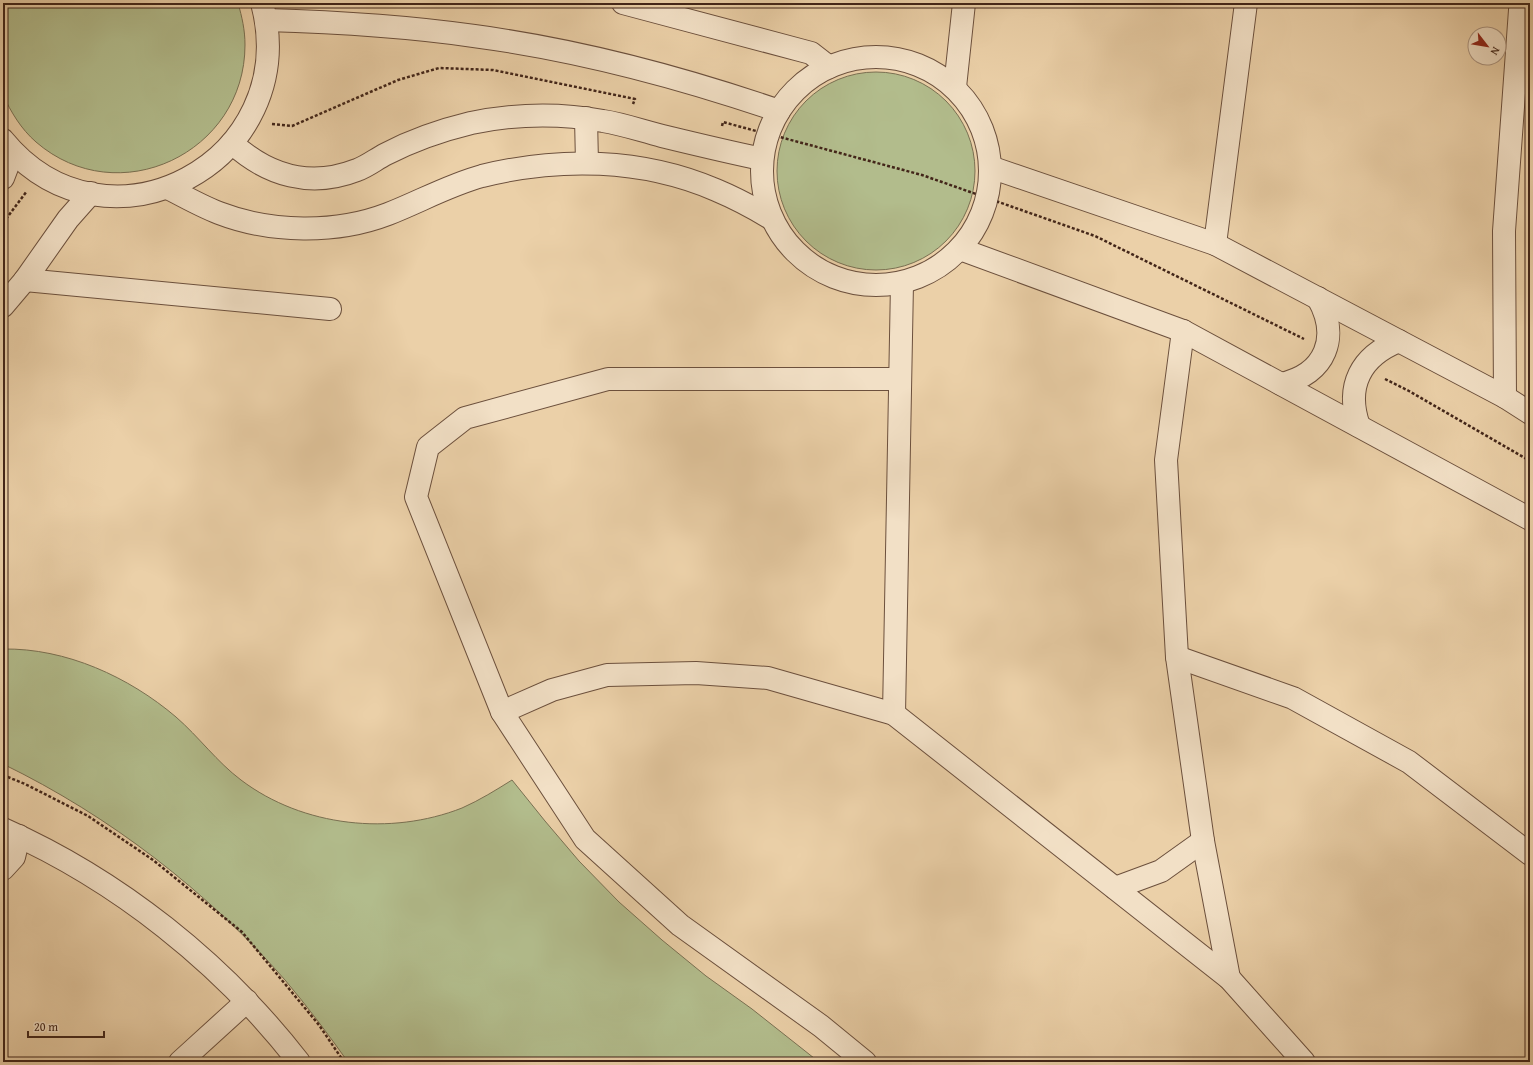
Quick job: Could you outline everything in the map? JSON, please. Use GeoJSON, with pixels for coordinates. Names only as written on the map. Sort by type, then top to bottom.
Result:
{"type":"FeatureCollection","features":[{"type":"Feature","properties":{"kind":"street"},"geometry":{"type":"LineString","coordinates":[[623,3],[811,53],[829,67]]}},
{"type":"Feature","properties":{"kind":"street"},"geometry":{"type":"LineString","coordinates":[[955,87],[964,3]]}},
{"type":"Feature","properties":{"kind":"street"},"geometry":{"type":"LineString","coordinates":[[1215,244],[1246,3]]}},
{"type":"Feature","properties":{"kind":"street"},"geometry":{"type":"LineString","coordinates":[[1504,397],[1504,231],[1520,10],[1522,3]]}},
{"type":"Feature","properties":{"kind":"street"},"geometry":{"type":"LineString","coordinates":[[8,146],[48,179],[69,188],[91,193],[117,196],[136,195],[168,188],[192,177],[214,162],[232,143],[248,122],[259,98],[266,73],[268,47],[264,12],[336,22],[405,27],[543,47],[655,72],[721,91],[779,111]]}},
{"type":"Feature","properties":{"kind":"street"},"geometry":{"type":"LineString","coordinates":[[873,57],[895,58],[917,64],[937,74],[955,87],[969,104],[981,124],[988,145],[990,167],[989,190],[983,211],[973,232],[960,250],[943,264],[923,276],[902,283],[872,285],[857,284],[836,279],[816,269],[798,255],[783,238],[772,219],[765,198],[762,159],[769,134],[779,111],[793,93],[810,78],[829,67],[850,60],[873,57]]}},
{"type":"Feature","properties":{"kind":"street"},"geometry":{"type":"LineString","coordinates":[[232,143],[247,156],[281,174],[300,178],[320,179],[340,176],[358,170],[385,154],[413,141],[442,131],[472,123],[502,118],[532,116],[586,118],[626,126],[762,159]]}},
{"type":"Feature","properties":{"kind":"street"},"geometry":{"type":"LineString","coordinates":[[586,118],[587,163]]}},
{"type":"Feature","properties":{"kind":"street"},"geometry":{"type":"LineString","coordinates":[[3,178],[8,146]]}},
{"type":"Feature","properties":{"kind":"street"},"geometry":{"type":"LineString","coordinates":[[168,188],[220,214],[249,222],[306,228],[347,224],[380,216],[411,204],[445,188],[488,175],[547,165],[587,163],[632,167],[683,178],[744,203],[772,219]]}},
{"type":"Feature","properties":{"kind":"street"},"geometry":{"type":"LineString","coordinates":[[990,167],[1215,244],[1504,397],[1530,413]]}},
{"type":"Feature","properties":{"kind":"street"},"geometry":{"type":"LineString","coordinates":[[3,306],[25,280],[68,219],[91,193]]}},
{"type":"Feature","properties":{"kind":"street"},"geometry":{"type":"LineString","coordinates":[[960,250],[1183,331],[1530,519]]}},
{"type":"Feature","properties":{"kind":"street"},"geometry":{"type":"LineString","coordinates":[[25,280],[330,309]]}},
{"type":"Feature","properties":{"kind":"street"},"geometry":{"type":"LineString","coordinates":[[894,714],[902,283]]}},
{"type":"Feature","properties":{"kind":"street"},"geometry":{"type":"LineString","coordinates":[[1281,384],[1292,382],[1312,370],[1320,361],[1325,350],[1328,337],[1328,323],[1318,298]]}},
{"type":"Feature","properties":{"kind":"street"},"geometry":{"type":"LineString","coordinates":[[1183,331],[1166,460],[1177,657],[1203,841],[1229,978]]}},
{"type":"Feature","properties":{"kind":"street"},"geometry":{"type":"LineString","coordinates":[[1359,426],[1354,413],[1353,399],[1355,385],[1363,368],[1376,353],[1399,341]]}},
{"type":"Feature","properties":{"kind":"street"},"geometry":{"type":"LineString","coordinates":[[866,1062],[821,1026],[680,925],[585,838],[502,712],[416,497],[428,447],[465,418],[608,378],[900,379]]}},
{"type":"Feature","properties":{"kind":"street"},"geometry":{"type":"LineString","coordinates":[[1177,657],[1292,698],[1409,762],[1530,854]]}},
{"type":"Feature","properties":{"kind":"street"},"geometry":{"type":"LineString","coordinates":[[502,712],[552,690],[607,675],[696,672],[768,678],[894,714],[1229,978],[1304,1062]]}},
{"type":"Feature","properties":{"kind":"street"},"geometry":{"type":"LineString","coordinates":[[3,869],[14,857],[11,833]]}},
{"type":"Feature","properties":{"kind":"street"},"geometry":{"type":"LineString","coordinates":[[11,833],[69,863],[123,897],[162,926],[206,962],[247,1001],[299,1062]]}},
{"type":"Feature","properties":{"kind":"street"},"geometry":{"type":"LineString","coordinates":[[1115,888],[1161,871],[1203,841]]}},
{"type":"Feature","properties":{"kind":"street"},"geometry":{"type":"LineString","coordinates":[[180,1062],[247,1001]]}},
{"type":"Feature","properties":{"kind":"path"},"geometry":{"type":"LineString","coordinates":[[248,122],[292,126],[398,80],[439,68],[493,70],[635,99],[626,126]]}},
{"type":"Feature","properties":{"kind":"path"},"geometry":{"type":"LineString","coordinates":[[716,149],[723,122],[922,175],[1095,236],[1325,350]]}},
{"type":"Feature","properties":{"kind":"path"},"geometry":{"type":"LineString","coordinates":[[3,223],[40,173]]}},
{"type":"Feature","properties":{"kind":"path"},"geometry":{"type":"LineString","coordinates":[[1363,368],[1409,390],[1530,461]]}},
{"type":"Feature","properties":{"kind":"path"},"geometry":{"type":"LineString","coordinates":[[3,775],[25,784],[88,816],[153,860],[242,932],[319,1025],[344,1062]]}},
{"type":"Feature","properties":{"kind":"green space"},"geometry":{"type":"Polygon","coordinates":[[[3,3],[238,3],[243,24],[245,45],[239,83],[224,116],[200,142],[171,161],[138,171],[103,172],[69,163],[36,142],[26,132],[9,108],[3,95],[3,3]]]}},
{"type":"Feature","properties":{"kind":"green space"},"geometry":{"type":"Polygon","coordinates":[[[876,72],[905,76],[923,84],[946,101],[963,124],[971,142],[975,171],[971,200],[963,218],[946,241],[923,258],[905,266],[876,270],[847,266],[829,258],[806,241],[789,218],[781,200],[777,171],[781,142],[789,124],[806,101],[829,84],[847,76],[876,72]]]}},
{"type":"Feature","properties":{"kind":"green space"},"geometry":{"type":"Polygon","coordinates":[[[3,649],[27,650],[73,660],[96,668],[138,689],[176,717],[232,773],[241,780],[265,796],[292,808],[319,817],[348,822],[377,824],[406,822],[435,817],[469,805],[512,780],[579,861],[619,902],[706,976],[752,1009],[819,1062],[348,1062],[285,980],[255,947],[190,886],[155,858],[81,807],[3,764],[3,649]]]}}]}
